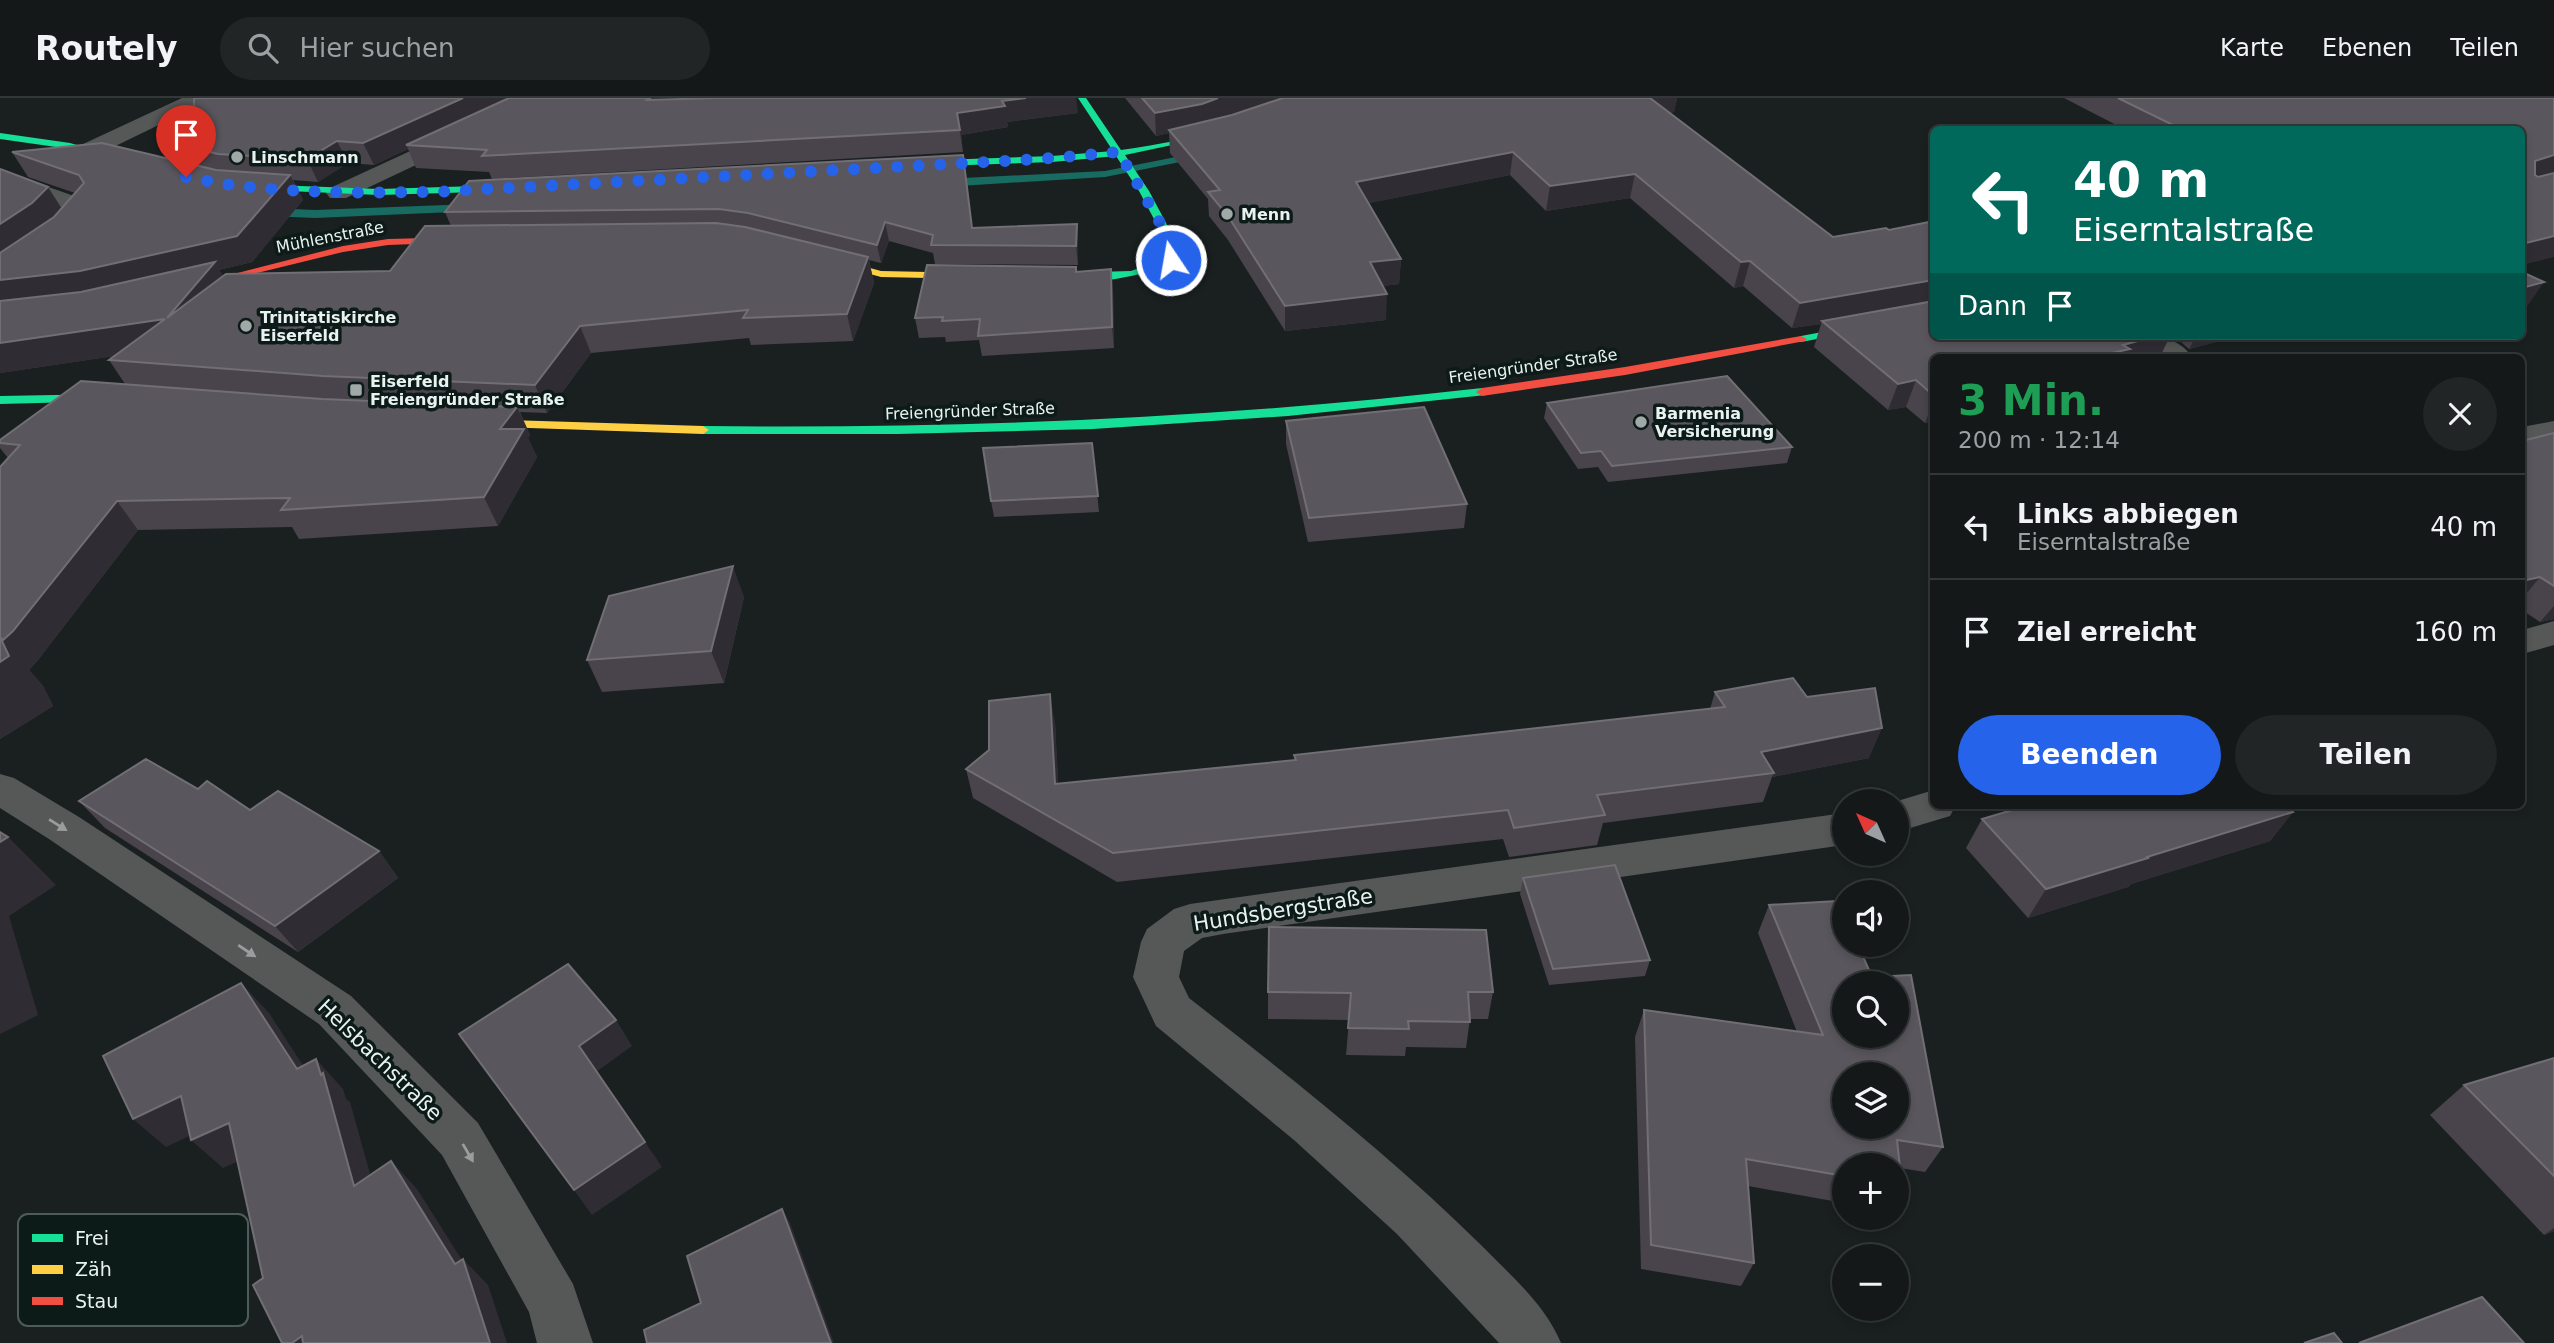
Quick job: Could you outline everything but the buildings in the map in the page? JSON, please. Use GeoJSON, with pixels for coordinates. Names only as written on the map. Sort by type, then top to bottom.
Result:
{"type":"FeatureCollection","features":[{"type":"Feature","properties":{"kind":"main road"},"geometry":{"type":"LineString","coordinates":[[1050,276],[1143,273],[1159,268],[1171,260],[1174,247],[1135,178],[1083,98]]}},
{"type":"Feature","properties":{"kind":"main road"},"geometry":{"type":"LineString","coordinates":[[897,165],[1122,157],[1223,131],[1307,98]]}},
{"type":"Feature","properties":{"kind":"main road"},"geometry":{"type":"LineString","coordinates":[[0,136],[80,148],[138,164]]}},
{"type":"Feature","properties":{"kind":"main road"},"geometry":{"type":"LineString","coordinates":[[230,186],[338,193],[528,187]]}},
{"type":"Feature","properties":{"kind":"main road","name":"Mühlenstraße"},"geometry":{"type":"LineString","coordinates":[[179,289],[343,249],[388,242],[477,239]]}},
{"type":"Feature","properties":{"kind":"main road"},"geometry":{"type":"LineString","coordinates":[[805,254],[881,274],[996,276]]}},
{"type":"Feature","properties":{"kind":"main road","name":"Freiengründer Straße"},"geometry":{"type":"LineString","coordinates":[[462,422],[730,432],[851,432],[1197,419],[1439,397],[1611,372],[1930,315]]}},
{"type":"Feature","properties":{"kind":"main road"},"geometry":{"type":"LineString","coordinates":[[0,400],[98,397],[125,399]]}},
{"type":"Feature","properties":{"kind":"street"},"geometry":{"type":"LineString","coordinates":[[0,165],[80,148],[200,98]]}},
{"type":"Feature","properties":{"kind":"street"},"geometry":{"type":"LineString","coordinates":[[338,193],[542,98]]}},
{"type":"Feature","properties":{"kind":"street"},"geometry":{"type":"LineString","coordinates":[[0,177],[85,208],[60,236],[0,277]]}},
{"type":"Feature","properties":{"kind":"street"},"geometry":{"type":"LineString","coordinates":[[2150,340],[2173,354]]}},
{"type":"Feature","properties":{"kind":"street"},"geometry":{"type":"LineString","coordinates":[[2525,435],[2554,430]]}},
{"type":"Feature","properties":{"kind":"street"},"geometry":{"type":"LineString","coordinates":[[2525,641],[2554,633]]}},
{"type":"Feature","properties":{"kind":"street","name":"Helsbachstraße"},"geometry":{"type":"LineString","coordinates":[[0,789],[64,828],[335,1010],[460,1139],[554,1303],[565,1343]]}},
{"type":"Feature","properties":{"kind":"street"},"geometry":{"type":"LineString","coordinates":[[1909,813],[1930,807]]}},
{"type":"Feature","properties":{"kind":"street","name":"Hundsbergstraße"},"geometry":{"type":"LineString","coordinates":[[1534,1343],[1518,1322],[1415,1216],[1312,1124],[1172,1012],[1156,977],[1163,942],[1190,922],[1223,916],[1832,831]]}},
{"type":"Feature","properties":{"kind":"waterway"},"geometry":{"type":"LineString","coordinates":[[943,183],[1105,174],[1201,155]]}},
{"type":"Feature","properties":{"kind":"waterway"},"geometry":{"type":"LineString","coordinates":[[268,212],[315,214],[472,208]]}},
{"type":"Feature","properties":{"kind":"traffic: fast"},"geometry":{"type":"LineString","coordinates":[[1061,276],[1117,276],[1145,271],[1171,260],[1174,247],[1144,191],[1082,98]]}},
{"type":"Feature","properties":{"kind":"traffic: fast"},"geometry":{"type":"LineString","coordinates":[[912,164],[1017,161],[1122,153],[1221,132],[1307,98]]}},
{"type":"Feature","properties":{"kind":"traffic: fast"},"geometry":{"type":"LineString","coordinates":[[0,136],[70,146],[121,159]]}},
{"type":"Feature","properties":{"kind":"traffic: fast"},"geometry":{"type":"LineString","coordinates":[[245,187],[379,192],[513,188]]}},
{"type":"Feature","properties":{"kind":"traffic: fast"},"geometry":{"type":"LineString","coordinates":[[1801,339],[1930,315]]}},
{"type":"Feature","properties":{"kind":"traffic: fast"},"geometry":{"type":"LineString","coordinates":[[703,430],[898,431],[1093,425],[1288,412],[1482,392]]}},
{"type":"Feature","properties":{"kind":"traffic: fast"},"geometry":{"type":"LineString","coordinates":[[0,400],[110,398]]}},
{"type":"Feature","properties":{"kind":"traffic: slow"},"geometry":{"type":"LineString","coordinates":[[822,258],[881,274],[976,276]]}},
{"type":"Feature","properties":{"kind":"traffic: slow"},"geometry":{"type":"LineString","coordinates":[[474,423],[703,430]]}},
{"type":"Feature","properties":{"kind":"traffic: jam"},"geometry":{"type":"LineString","coordinates":[[192,286],[343,249],[388,242],[466,240]]}},
{"type":"Feature","properties":{"kind":"traffic: jam"},"geometry":{"type":"LineString","coordinates":[[1482,392],[1625,371],[1801,339]]}},
{"type":"Feature","properties":{"kind":"place","name":"Linschmann"},"geometry":{"type":"Point","coordinates":[237,157]}},
{"type":"Feature","properties":{"kind":"place","name":"Menn"},"geometry":{"type":"Point","coordinates":[1227,214]}},
{"type":"Feature","properties":{"kind":"place","name":"Trinitatiskirche Eiserfeld"},"geometry":{"type":"Point","coordinates":[246,326]}},
{"type":"Feature","properties":{"kind":"place","name":"Eiserfeld Freiengründer Straße"},"geometry":{"type":"Point","coordinates":[356,390]}},
{"type":"Feature","properties":{"kind":"place","name":"Barmenia Versicherung"},"geometry":{"type":"Point","coordinates":[1641,422]}},
{"type":"Feature","properties":{"kind":"route"},"geometry":{"type":"LineString","coordinates":[[186,177],[230,186],[338,193],[433,192],[1041,159],[1119,152],[1174,247],[1171,260]]}}]}
